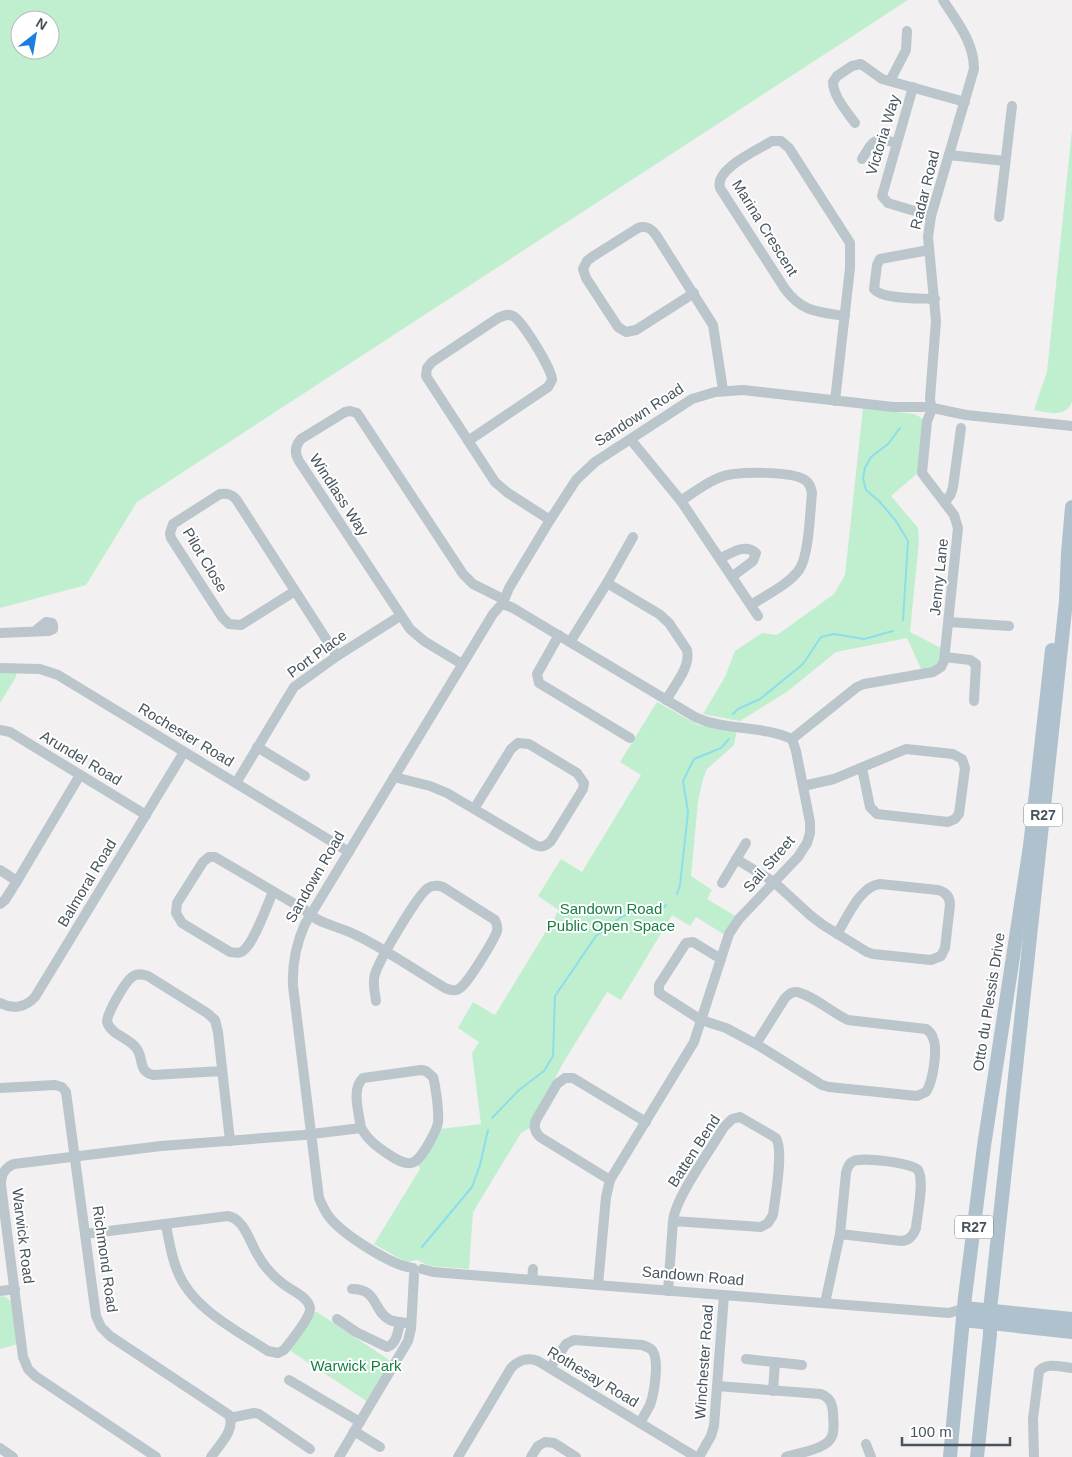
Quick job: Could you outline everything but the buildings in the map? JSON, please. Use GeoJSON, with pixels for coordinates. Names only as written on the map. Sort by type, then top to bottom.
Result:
{"type":"FeatureCollection","features":[{"type":"Feature","properties":{"kind":"main road","name":"Otto du Plessis Drive"},"geometry":{"type":"LineString","coordinates":[[977,1457],[990,1334],[990,1317],[1066,600],[1072,506]]}},
{"type":"Feature","properties":{"kind":"main road","name":"Otto du Plessis Drive"},"geometry":{"type":"LineString","coordinates":[[950,1457],[964,1314],[985,1137],[1030,846],[1058,599],[1068,553]]}},
{"type":"Feature","properties":{"kind":"main road","name":"Sandown Road"},"geometry":{"type":"LineString","coordinates":[[964,1314],[1072,1332]]}},
{"type":"Feature","properties":{"kind":"main road","name":"Sandown Road"},"geometry":{"type":"LineString","coordinates":[[990,1317],[1072,1319]]}},
{"type":"Feature","properties":{"kind":"street","name":"Radar Road"},"geometry":{"type":"LineString","coordinates":[[928,410],[936,321],[928,237],[931,216],[974,70],[973,55],[969,42],[943,0]]}},
{"type":"Feature","properties":{"kind":"street"},"geometry":{"type":"LineString","coordinates":[[890,81],[906,50],[907,31]]}},
{"type":"Feature","properties":{"kind":"street"},"geometry":{"type":"LineString","coordinates":[[855,123],[845,110],[833,82],[834,78],[852,66],[859,64],[864,65],[878,76],[890,81],[965,102]]}},
{"type":"Feature","properties":{"kind":"street","name":"Victoria Way"},"geometry":{"type":"LineString","coordinates":[[913,87],[882,194],[883,199],[895,206],[931,216]]}},
{"type":"Feature","properties":{"kind":"street"},"geometry":{"type":"LineString","coordinates":[[999,217],[1012,106]]}},
{"type":"Feature","properties":{"kind":"street","name":"Marina Crescent"},"geometry":{"type":"LineString","coordinates":[[835,400],[845,316],[850,268],[850,243],[789,148],[783,142],[775,140],[724,171],[719,178],[720,188],[785,289],[795,301],[811,311],[845,316]]}},
{"type":"Feature","properties":{"kind":"street"},"geometry":{"type":"LineString","coordinates":[[862,159],[872,143],[877,140],[896,143]]}},
{"type":"Feature","properties":{"kind":"street"},"geometry":{"type":"LineString","coordinates":[[949,155],[1005,161]]}},
{"type":"Feature","properties":{"kind":"street"},"geometry":{"type":"LineString","coordinates":[[694,293],[636,330],[626,332],[618,326],[586,278],[583,269],[587,261],[592,257],[638,228],[648,228],[654,232],[694,293],[713,325],[723,390]]}},
{"type":"Feature","properties":{"kind":"street"},"geometry":{"type":"LineString","coordinates":[[929,250],[880,259],[877,265],[874,288],[880,294],[905,298],[935,299]]}},
{"type":"Feature","properties":{"kind":"street"},"geometry":{"type":"LineString","coordinates":[[468,441],[548,387],[552,380],[550,370],[520,322],[510,315],[504,315],[432,362],[426,370],[426,376],[468,441],[500,488],[550,520]]}},
{"type":"Feature","properties":{"kind":"street","name":"Sandown Road"},"geometry":{"type":"LineString","coordinates":[[964,1314],[433,1272],[415,1273],[380,1255],[341,1229],[330,1218],[317,1190],[292,976],[294,958],[298,940],[310,915],[550,520],[570,488],[583,472],[692,399],[723,390],[743,390],[1072,426]]}},
{"type":"Feature","properties":{"kind":"street","name":"Jenny Lane"},"geometry":{"type":"LineString","coordinates":[[928,410],[922,471],[956,519],[958,532],[945,657]]}},
{"type":"Feature","properties":{"kind":"street","name":"Windlass Way"},"geometry":{"type":"LineString","coordinates":[[462,664],[417,636],[400,616],[296,456],[295,450],[301,440],[345,412],[353,412],[360,416],[463,574],[473,584],[502,601]]}},
{"type":"Feature","properties":{"kind":"street"},"geometry":{"type":"LineString","coordinates":[[945,502],[951,494],[953,487],[960,428]]}},
{"type":"Feature","properties":{"kind":"street"},"geometry":{"type":"LineString","coordinates":[[630,440],[681,500],[758,616]]}},
{"type":"Feature","properties":{"kind":"street"},"geometry":{"type":"LineString","coordinates":[[681,500],[713,480],[740,473],[758,472],[796,476],[806,480],[810,485],[812,493],[805,555],[802,565],[789,580],[751,605]]}},
{"type":"Feature","properties":{"kind":"street","name":"Pilot Close"},"geometry":{"type":"LineString","coordinates":[[295,591],[241,625],[229,624],[222,618],[171,538],[170,533],[173,524],[220,494],[224,493],[233,496],[295,591],[336,656]]}},
{"type":"Feature","properties":{"kind":"street"},"geometry":{"type":"LineString","coordinates":[[570,642],[633,538]]}},
{"type":"Feature","properties":{"kind":"street"},"geometry":{"type":"LineString","coordinates":[[721,558],[744,548],[756,553],[753,561],[733,576]]}},
{"type":"Feature","properties":{"kind":"street"},"geometry":{"type":"LineString","coordinates":[[607,583],[659,614],[668,623],[687,650],[686,666],[666,700]]}},
{"type":"Feature","properties":{"kind":"street"},"geometry":{"type":"LineString","coordinates":[[502,601],[700,719],[772,732],[792,739],[857,687],[864,684],[933,672],[941,667],[945,657],[970,660],[976,664],[974,701]]}},
{"type":"Feature","properties":{"kind":"street","name":"Port Place"},"geometry":{"type":"LineString","coordinates":[[236,783],[294,687],[336,656],[400,616]]}},
{"type":"Feature","properties":{"kind":"street"},"geometry":{"type":"LineString","coordinates":[[949,622],[1009,626]]}},
{"type":"Feature","properties":{"kind":"street"},"geometry":{"type":"LineString","coordinates":[[0,634],[35,631]]}},
{"type":"Feature","properties":{"kind":"street"},"geometry":{"type":"LineString","coordinates":[[559,635],[537,674],[539,683],[630,738]]}},
{"type":"Feature","properties":{"kind":"street","name":"Rochester Road"},"geometry":{"type":"LineString","coordinates":[[0,668],[34,668],[52,672],[348,852]]}},
{"type":"Feature","properties":{"kind":"street","name":"Arundel Road"},"geometry":{"type":"LineString","coordinates":[[0,730],[10,732],[146,815]]}},
{"type":"Feature","properties":{"kind":"street","name":"Sail Street"},"geometry":{"type":"LineString","coordinates":[[598,1285],[606,1197],[610,1180],[692,1047],[726,940],[733,928],[798,857],[807,843],[810,833],[810,822],[792,739]]}},
{"type":"Feature","properties":{"kind":"street"},"geometry":{"type":"LineString","coordinates":[[394,777],[447,792],[474,809],[534,845],[542,847],[551,841],[583,789],[584,783],[577,773],[534,746],[518,743],[511,749],[474,809]]}},
{"type":"Feature","properties":{"kind":"street"},"geometry":{"type":"LineString","coordinates":[[258,747],[305,776]]}},
{"type":"Feature","properties":{"kind":"street"},"geometry":{"type":"LineString","coordinates":[[803,786],[834,779],[906,749],[956,754],[962,759],[965,768],[959,814],[955,819],[948,822],[878,814],[870,807],[862,768]]}},
{"type":"Feature","properties":{"kind":"street","name":"Balmoral Road"},"geometry":{"type":"LineString","coordinates":[[0,1004],[11,1007],[20,1006],[28,1003],[35,997],[184,752]]}},
{"type":"Feature","properties":{"kind":"street"},"geometry":{"type":"LineString","coordinates":[[0,904],[17,881],[80,775]]}},
{"type":"Feature","properties":{"kind":"street"},"geometry":{"type":"LineString","coordinates":[[722,884],[746,843]]}},
{"type":"Feature","properties":{"kind":"street"},"geometry":{"type":"LineString","coordinates":[[273,892],[251,940],[246,949],[240,953],[230,952],[182,923],[176,913],[177,903],[203,862],[209,857],[218,858],[305,910],[315,920],[358,935],[385,952],[445,988],[451,990],[458,990],[467,982],[494,938],[497,926],[492,917],[443,887],[435,885],[428,888],[385,952],[374,979],[376,1001]]}},
{"type":"Feature","properties":{"kind":"street"},"geometry":{"type":"LineString","coordinates":[[736,859],[774,882],[810,915],[837,934],[870,954],[936,959],[943,954],[946,948],[949,898],[944,892],[938,890],[880,884],[873,885],[863,892],[837,934]]}},
{"type":"Feature","properties":{"kind":"street"},"geometry":{"type":"LineString","coordinates":[[0,870],[17,881]]}},
{"type":"Feature","properties":{"kind":"street"},"geometry":{"type":"LineString","coordinates":[[720,959],[693,942],[686,942],[658,986],[661,994],[701,1020],[726,1028],[756,1044],[815,1082],[829,1087],[921,1096],[928,1089],[932,1075],[934,1041],[932,1035],[926,1029],[848,1020],[810,997],[796,992],[789,994],[785,998],[756,1044]]}},
{"type":"Feature","properties":{"kind":"street"},"geometry":{"type":"LineString","coordinates":[[222,1071],[153,1075],[144,1071],[141,1067],[140,1056],[136,1047],[115,1032],[107,1022],[111,1009],[132,977],[138,974],[148,976],[211,1016],[217,1024],[230,1140]]}},
{"type":"Feature","properties":{"kind":"street"},"geometry":{"type":"LineString","coordinates":[[420,1070],[426,1071],[433,1077],[438,1126],[422,1155],[414,1163],[406,1164],[399,1161],[372,1143],[360,1128],[357,1090],[358,1082],[363,1078],[420,1070]]}},
{"type":"Feature","properties":{"kind":"street"},"geometry":{"type":"LineString","coordinates":[[610,1180],[540,1137],[536,1132],[534,1126],[536,1120],[557,1084],[565,1078],[573,1078],[646,1122]]}},
{"type":"Feature","properties":{"kind":"street","name":"Richmond Road"},"geometry":{"type":"LineString","coordinates":[[0,1088],[56,1085],[64,1089],[68,1095],[98,1322],[105,1331],[227,1413],[230,1418]]}},
{"type":"Feature","properties":{"kind":"street","name":"Batten Bend"},"geometry":{"type":"LineString","coordinates":[[668,1291],[673,1221],[674,1211],[724,1127],[732,1119],[740,1117],[776,1138],[779,1144],[780,1155],[773,1215],[768,1223],[760,1227],[673,1221]]}},
{"type":"Feature","properties":{"kind":"street","name":"Warwick Road"},"geometry":{"type":"LineString","coordinates":[[156,1457],[31,1373],[26,1365],[23,1357],[15,1289],[2,1207],[2,1174],[14,1164],[75,1156],[161,1146],[360,1128]]}},
{"type":"Feature","properties":{"kind":"street"},"geometry":{"type":"LineString","coordinates":[[825,1303],[840,1234],[846,1173],[852,1162],[860,1160],[907,1164],[916,1168],[919,1173],[920,1185],[916,1228],[910,1238],[901,1241],[840,1234]]}},
{"type":"Feature","properties":{"kind":"street"},"geometry":{"type":"LineString","coordinates":[[85,1234],[228,1216],[238,1221],[259,1258],[269,1270],[281,1282],[305,1299],[309,1306],[308,1315],[284,1350],[278,1353],[268,1351],[215,1316],[201,1304],[186,1288],[177,1270],[166,1225]]}},
{"type":"Feature","properties":{"kind":"street"},"geometry":{"type":"LineString","coordinates":[[532,1280],[533,1269]]}},
{"type":"Feature","properties":{"kind":"street"},"geometry":{"type":"LineString","coordinates":[[339,1457],[405,1349],[410,1336],[415,1273]]}},
{"type":"Feature","properties":{"kind":"street"},"geometry":{"type":"LineString","coordinates":[[0,1291],[15,1289]]}},
{"type":"Feature","properties":{"kind":"street"},"geometry":{"type":"LineString","coordinates":[[352,1289],[364,1290],[370,1294],[389,1320],[411,1324]]}},
{"type":"Feature","properties":{"kind":"street","name":"Winchester Road"},"geometry":{"type":"LineString","coordinates":[[698,1457],[713,1430],[724,1295]]}},
{"type":"Feature","properties":{"kind":"street"},"geometry":{"type":"LineString","coordinates":[[337,1319],[363,1336],[387,1347],[392,1346],[400,1322]]}},
{"type":"Feature","properties":{"kind":"street"},"geometry":{"type":"LineString","coordinates":[[550,1368],[566,1344],[574,1340],[648,1347],[653,1351],[656,1362],[654,1393],[649,1408],[640,1422]]}},
{"type":"Feature","properties":{"kind":"street","name":"Rothesay Road"},"geometry":{"type":"LineString","coordinates":[[458,1457],[514,1365],[524,1360],[534,1359],[698,1457]]}},
{"type":"Feature","properties":{"kind":"street"},"geometry":{"type":"LineString","coordinates":[[746,1359],[802,1365]]}},
{"type":"Feature","properties":{"kind":"street"},"geometry":{"type":"LineString","coordinates":[[773,1391],[775,1362]]}},
{"type":"Feature","properties":{"kind":"street"},"geometry":{"type":"LineString","coordinates":[[1034,1457],[1033,1419],[1039,1371],[1042,1368],[1051,1366],[1072,1368]]}},
{"type":"Feature","properties":{"kind":"street"},"geometry":{"type":"LineString","coordinates":[[289,1380],[357,1427],[380,1446]]}},
{"type":"Feature","properties":{"kind":"street"},"geometry":{"type":"LineString","coordinates":[[717,1386],[821,1394],[830,1399],[833,1433],[830,1440],[821,1447],[786,1457]]}},
{"type":"Feature","properties":{"kind":"street"},"geometry":{"type":"LineString","coordinates":[[211,1457],[231,1428],[230,1418],[254,1413],[259,1414],[310,1449]]}},
{"type":"Feature","properties":{"kind":"street"},"geometry":{"type":"LineString","coordinates":[[532,1457],[538,1446],[545,1442],[554,1443],[573,1457]]}},
{"type":"Feature","properties":{"kind":"street"},"geometry":{"type":"LineString","coordinates":[[866,1444],[870,1457]]}},
{"type":"Feature","properties":{"kind":"street"},"geometry":{"type":"LineString","coordinates":[[0,1448],[13,1457]]}},
{"type":"Feature","properties":{"kind":"green space"},"geometry":{"type":"Polygon","coordinates":[[[0,0],[908,0],[137,502],[86,585],[0,608],[0,0]]]}},
{"type":"Feature","properties":{"kind":"green space"},"geometry":{"type":"Polygon","coordinates":[[[1072,129],[1072,402],[1061,413],[1050,413],[1034,410],[1047,372],[1072,129]]]}},
{"type":"Feature","properties":{"kind":"green space"},"geometry":{"type":"Polygon","coordinates":[[[863,408],[914,414],[924,422],[919,472],[891,496],[918,528],[919,541],[910,632],[943,649],[938,665],[922,671],[907,638],[836,652],[788,691],[740,721],[703,714],[725,677],[735,651],[762,633],[777,635],[834,594],[845,575],[863,408]]]}},
{"type":"Feature","properties":{"kind":"green space"},"geometry":{"type":"Polygon","coordinates":[[[0,672],[16,672],[16,677],[0,703],[0,672]]]}},
{"type":"Feature","properties":{"kind":"green space","name":"Sandown Road Public Open Space"},"geometry":{"type":"Polygon","coordinates":[[[657,702],[698,725],[737,730],[734,745],[707,769],[703,779],[698,801],[691,876],[712,890],[707,899],[737,917],[725,935],[696,917],[690,926],[672,915],[621,1000],[607,992],[563,1063],[530,1128],[521,1133],[473,1212],[469,1269],[430,1266],[417,1260],[406,1262],[374,1244],[420,1169],[418,1165],[440,1129],[481,1124],[472,1053],[479,1042],[458,1028],[473,1002],[495,1015],[559,910],[538,896],[561,859],[582,872],[641,775],[620,762],[657,702]]]}},
{"type":"Feature","properties":{"kind":"green space"},"geometry":{"type":"Polygon","coordinates":[[[0,1296],[6,1297],[11,1302],[18,1344],[0,1349],[0,1296]]]}},
{"type":"Feature","properties":{"kind":"green space","name":"Warwick Park"},"geometry":{"type":"Polygon","coordinates":[[[314,1312],[317,1312],[392,1362],[368,1402],[289,1350],[314,1312]]]}},
{"type":"Feature","properties":{"kind":"waterway"},"geometry":{"type":"LineString","coordinates":[[900,428],[888,444],[871,457],[865,468],[863,478],[866,490],[879,501],[896,521],[908,541],[903,620]]}},
{"type":"Feature","properties":{"kind":"waterway"},"geometry":{"type":"LineString","coordinates":[[733,714],[738,709],[760,699],[803,664],[821,637],[834,634],[864,639],[893,631]]}},
{"type":"Feature","properties":{"kind":"waterway"},"geometry":{"type":"LineString","coordinates":[[677,894],[680,885],[688,812],[683,781],[694,759],[721,748],[729,739]]}},
{"type":"Feature","properties":{"kind":"waterway"},"geometry":{"type":"LineString","coordinates":[[492,1118],[519,1090],[544,1071],[553,1056],[555,996],[596,936],[621,917],[631,913],[644,914],[654,912],[661,910],[666,905]]}},
{"type":"Feature","properties":{"kind":"waterway"},"geometry":{"type":"LineString","coordinates":[[422,1247],[472,1187],[480,1165],[488,1130]]}}]}
